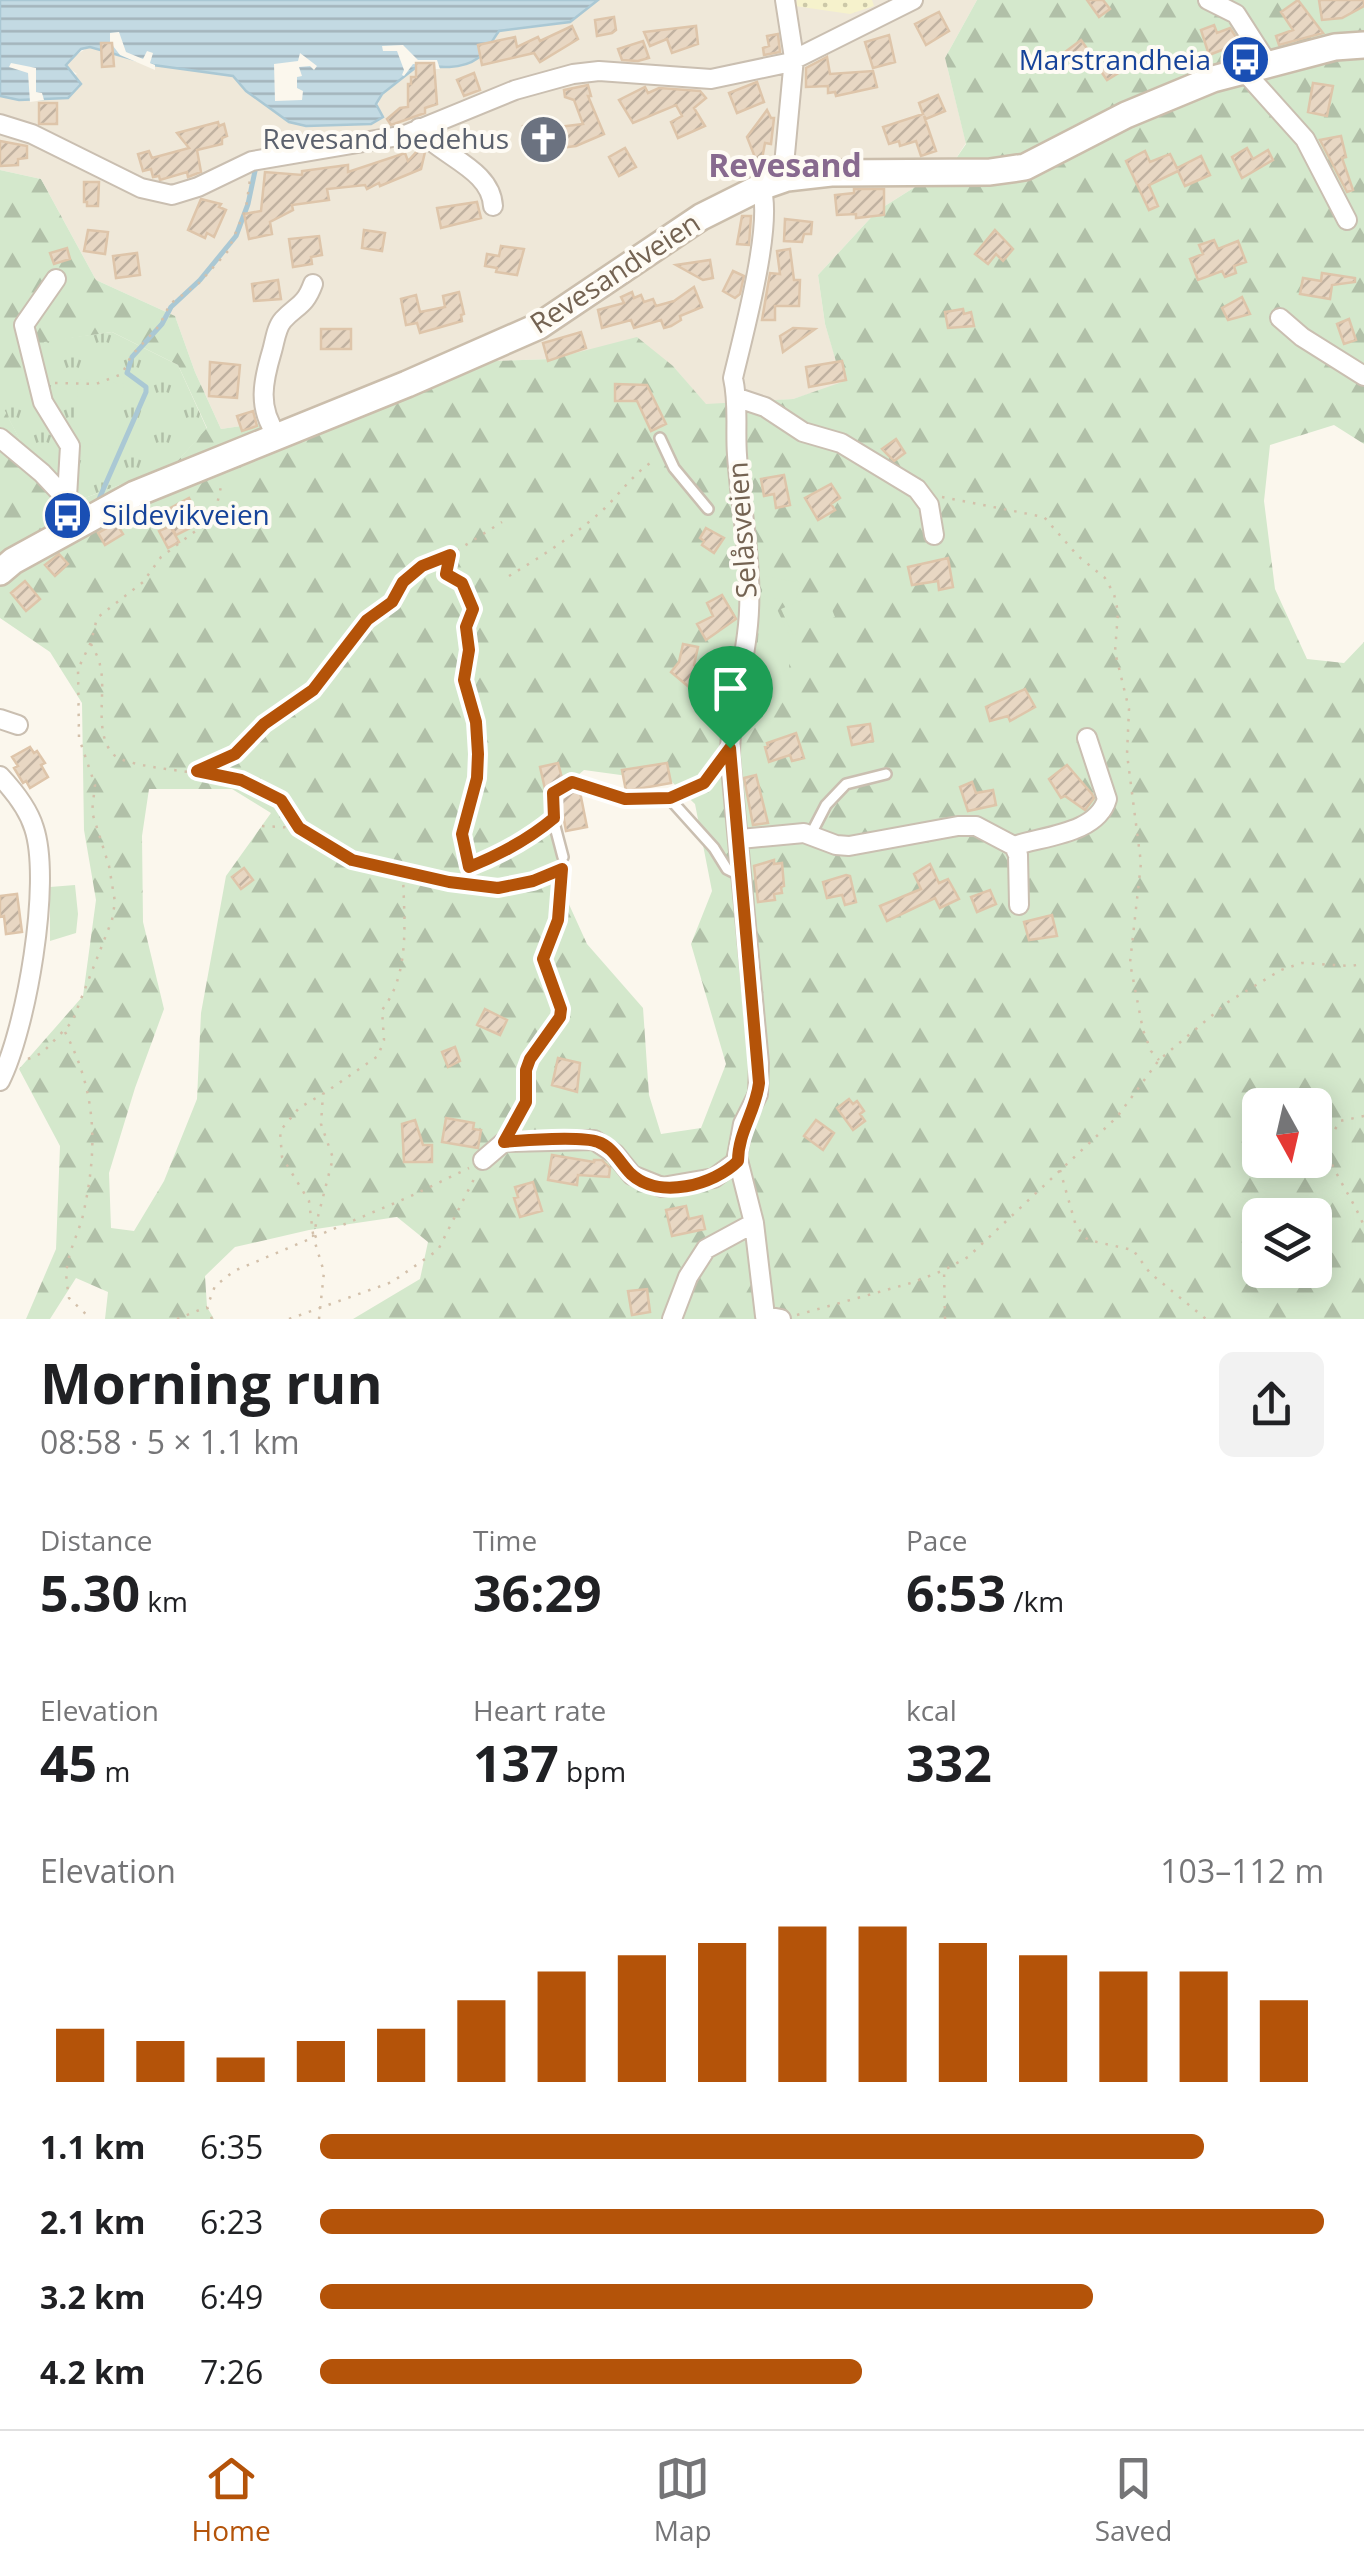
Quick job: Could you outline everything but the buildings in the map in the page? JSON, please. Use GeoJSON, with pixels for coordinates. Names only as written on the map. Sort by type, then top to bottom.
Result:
{"type":"FeatureCollection","features":[{"type":"Feature","properties":{"kind":"main road","name":"Revesandveien"},"geometry":{"type":"LineString","coordinates":[[0,572],[13,561],[135,494],[539,326],[700,218],[761,186],[787,178],[848,172],[990,172],[1025,167],[1126,114],[1213,79],[1335,47],[1364,45]]}},
{"type":"Feature","properties":{"kind":"street"},"geometry":{"type":"LineString","coordinates":[[785,0],[794,58],[784,165],[787,178]]}},
{"type":"Feature","properties":{"kind":"street"},"geometry":{"type":"LineString","coordinates":[[0,124],[32,134],[160,194],[184,193],[249,163],[404,135],[515,90],[572,74],[599,71],[712,79],[769,68],[913,0]]}},
{"type":"Feature","properties":{"kind":"street"},"geometry":{"type":"LineString","coordinates":[[1208,0],[1236,14],[1256,67],[1305,139],[1347,220]]}},
{"type":"Feature","properties":{"kind":"street"},"geometry":{"type":"LineString","coordinates":[[419,128],[438,148],[476,174],[489,188],[493,206]]}},
{"type":"Feature","properties":{"kind":"street","name":"Selåsveien"},"geometry":{"type":"LineString","coordinates":[[761,186],[765,199],[762,232],[734,378],[738,398],[736,453],[750,581],[748,631],[730,748],[759,1083],[743,1124],[738,1161],[772,1317]]}},
{"type":"Feature","properties":{"kind":"street"},"geometry":{"type":"LineString","coordinates":[[56,280],[24,325],[43,402],[70,446],[66,497]]}},
{"type":"Feature","properties":{"kind":"street"},"geometry":{"type":"LineString","coordinates":[[277,435],[265,416],[262,396],[266,371],[279,326],[302,306],[314,284]]}},
{"type":"Feature","properties":{"kind":"street"},"geometry":{"type":"LineString","coordinates":[[1280,318],[1302,337],[1364,376]]}},
{"type":"Feature","properties":{"kind":"street"},"geometry":{"type":"LineString","coordinates":[[738,398],[765,407],[803,432],[840,443],[917,489],[929,505],[934,535]]}},
{"type":"Feature","properties":{"kind":"street"},"geometry":{"type":"LineString","coordinates":[[0,438],[86,520]]}},
{"type":"Feature","properties":{"kind":"street"},"geometry":{"type":"LineString","coordinates":[[1014,846],[1084,826],[1104,807],[1105,788],[1087,738]]}},
{"type":"Feature","properties":{"kind":"street"},"geometry":{"type":"LineString","coordinates":[[0,776],[28,813],[38,844],[38,910],[28,992],[0,1081]]}},
{"type":"Feature","properties":{"kind":"street"},"geometry":{"type":"LineString","coordinates":[[740,840],[811,834],[849,846],[934,829],[976,826],[1014,846],[1018,855],[1019,905]]}},
{"type":"Feature","properties":{"kind":"street"},"geometry":{"type":"LineString","coordinates":[[483,1160],[504,1142],[594,1140],[615,1154],[632,1175],[662,1187],[714,1178],[738,1161]]}},
{"type":"Feature","properties":{"kind":"street"},"geometry":{"type":"LineString","coordinates":[[672,1319],[688,1276],[706,1250],[754,1223]]}},
{"type":"Feature","properties":{"kind":"lane"},"geometry":{"type":"LineString","coordinates":[[660,438],[674,468],[708,509]]}},
{"type":"Feature","properties":{"kind":"lane"},"geometry":{"type":"LineString","coordinates":[[563,858],[553,793],[575,781],[625,799],[670,798],[704,783],[730,748]]}},
{"type":"Feature","properties":{"kind":"lane"},"geometry":{"type":"LineString","coordinates":[[811,834],[826,805],[846,784],[886,774]]}},
{"type":"Feature","properties":{"kind":"lane"},"geometry":{"type":"LineString","coordinates":[[670,798],[728,869],[742,876]]}},
{"type":"Feature","properties":{"kind":"path"},"geometry":{"type":"LineString","coordinates":[[38,385],[96,384],[122,374],[131,356],[159,326],[170,304],[199,283],[228,251],[246,208],[249,163]]}},
{"type":"Feature","properties":{"kind":"path"},"geometry":{"type":"LineString","coordinates":[[9,1060],[27,1060],[42,1053],[72,1022],[112,920],[109,866],[92,812],[95,785],[79,738],[78,669],[97,618],[142,582],[161,557],[206,524],[216,509],[226,455]]}},
{"type":"Feature","properties":{"kind":"path"},"geometry":{"type":"LineString","coordinates":[[509,576],[602,510],[644,467]]}},
{"type":"Feature","properties":{"kind":"path"},"geometry":{"type":"LineString","coordinates":[[197,771],[235,754],[264,724],[313,690],[367,620],[392,602],[403,582],[422,566],[450,555],[502,522]]}},
{"type":"Feature","properties":{"kind":"path"},"geometry":{"type":"LineString","coordinates":[[450,555],[446,574],[462,583],[473,609],[466,627],[469,650],[464,680],[476,722],[478,754],[477,778],[462,834],[469,867]]}},
{"type":"Feature","properties":{"kind":"path"},"geometry":{"type":"LineString","coordinates":[[91,642],[100,666],[105,736],[115,758],[241,780],[281,800],[299,828],[352,860],[403,873],[498,888],[533,881],[562,869]]}},
{"type":"Feature","properties":{"kind":"path"},"geometry":{"type":"LineString","coordinates":[[449,882],[554,818]]}},
{"type":"Feature","properties":{"kind":"path"},"geometry":{"type":"LineString","coordinates":[[262,826],[299,828]]}},
{"type":"Feature","properties":{"kind":"path"},"geometry":{"type":"LineString","coordinates":[[504,1142],[526,1102],[530,1059],[560,1017],[561,1009],[543,959],[558,920],[563,858]]}},
{"type":"Feature","properties":{"kind":"path"},"geometry":{"type":"LineString","coordinates":[[320,1319],[324,1272],[310,1202],[282,1157],[280,1130],[299,1108],[378,1056],[384,1040],[382,1010],[396,993],[400,972],[403,873]]}},
{"type":"Feature","properties":{"kind":"path"},"geometry":{"type":"LineString","coordinates":[[772,1317],[911,1284],[968,1257],[1117,1117],[1159,1060],[1228,1002],[1281,970],[1302,963],[1364,964]]}},
{"type":"Feature","properties":{"kind":"path"},"geometry":{"type":"LineString","coordinates":[[65,1031],[82,1066],[91,1116],[92,1164],[78,1237],[66,1268],[69,1298],[91,1319]]}},
{"type":"Feature","properties":{"kind":"path"},"geometry":{"type":"LineString","coordinates":[[314,1236],[333,1158],[321,1124],[323,1094]]}},
{"type":"Feature","properties":{"kind":"path"},"geometry":{"type":"LineString","coordinates":[[1364,1116],[1340,1121],[1325,1146],[1333,1172],[1353,1200],[1364,1226]]}},
{"type":"Feature","properties":{"kind":"path"},"geometry":{"type":"LineString","coordinates":[[212,1319],[208,1307],[215,1286],[234,1271],[408,1197],[483,1160]]}},
{"type":"Feature","properties":{"kind":"path"},"geometry":{"type":"LineString","coordinates":[[289,1319],[392,1282],[438,1250],[483,1160]]}},
{"type":"Feature","properties":{"kind":"path"},"geometry":{"type":"LineString","coordinates":[[1060,1170],[1076,1226],[1088,1240],[1133,1250],[1150,1273],[1206,1319]]}},
{"type":"Feature","properties":{"kind":"path"},"geometry":{"type":"LineString","coordinates":[[944,1270],[945,1319]]}},
{"type":"Feature","properties":{"kind":"path"},"geometry":{"type":"LineString","coordinates":[[177,1319],[208,1307]]}},
{"type":"Feature","properties":{"kind":"path"},"geometry":{"type":"LineString","coordinates":[[78,1319],[80,1310]]}},
{"type":"Feature","properties":{"kind":"shaded area"},"geometry":{"type":"Polygon","coordinates":[[[598,0],[977,0],[945,58],[966,143],[953,163],[877,211],[818,275],[825,324],[843,383],[793,399],[706,405],[673,366],[552,359],[465,362],[296,418],[221,429],[175,316],[96,280],[41,179],[0,170],[0,96],[19,100],[77,74],[66,66],[90,46],[154,65],[233,76],[246,91],[289,122],[306,126],[371,124],[382,94],[420,63],[453,67],[477,59],[499,31],[586,9],[598,0]]]}},
{"type":"Feature","properties":{"kind":"green space"},"geometry":{"type":"Polygon","coordinates":[[[977,0],[1364,0],[1364,444],[1334,425],[1270,445],[1264,501],[1275,589],[1307,659],[1344,663],[1364,642],[1364,1319],[353,1319],[420,1279],[428,1242],[397,1217],[309,1230],[235,1247],[205,1276],[207,1307],[214,1319],[105,1319],[108,1292],[76,1278],[50,1319],[26,1319],[56,1249],[60,1146],[19,1069],[83,996],[96,900],[84,830],[82,703],[50,652],[0,618],[0,170],[41,179],[96,280],[175,316],[221,429],[296,418],[377,382],[465,362],[552,359],[637,337],[673,366],[706,404],[793,399],[842,382],[825,324],[818,275],[877,211],[953,163],[966,144],[945,58],[977,0]],[[112,332],[44,342],[4,409],[35,469],[68,496],[82,499],[174,465],[207,428],[178,365],[112,332]],[[584,770],[558,792],[557,878],[587,944],[643,1008],[649,1095],[661,1134],[701,1128],[726,1064],[691,944],[712,891],[695,804],[672,782],[584,770]],[[149,789],[142,836],[143,922],[164,1009],[109,1173],[111,1228],[134,1231],[164,1181],[197,1099],[201,1013],[226,876],[271,813],[232,789],[149,789]]]}},
{"type":"Feature","properties":{"kind":"green space"},"geometry":{"type":"Polygon","coordinates":[[[112,332],[178,365],[207,429],[174,465],[82,499],[68,496],[35,469],[3,408],[44,341],[112,332]]]}},
{"type":"Feature","properties":{"kind":"green space"},"geometry":{"type":"Polygon","coordinates":[[[79,379],[124,384],[118,447],[73,442],[79,379]]]}},
{"type":"Feature","properties":{"kind":"green space"},"geometry":{"type":"Polygon","coordinates":[[[765,576],[801,583],[795,601],[761,596],[765,576]]]}},
{"type":"Feature","properties":{"kind":"green space"},"geometry":{"type":"Polygon","coordinates":[[[824,590],[835,617],[793,635],[781,609],[824,590]]]}},
{"type":"Feature","properties":{"kind":"green space"},"geometry":{"type":"Polygon","coordinates":[[[776,607],[791,639],[789,668],[775,677],[756,671],[760,610],[776,607]]]}},
{"type":"Feature","properties":{"kind":"green space"},"geometry":{"type":"Polygon","coordinates":[[[75,885],[76,933],[50,941],[50,887],[75,885]]]}},
{"type":"Feature","properties":{"kind":"sand"},"geometry":{"type":"Polygon","coordinates":[[[797,0],[872,0],[874,6],[850,14],[795,6],[797,0]]]}},
{"type":"Feature","properties":{"kind":"water"},"geometry":{"type":"Polygon","coordinates":[[[0,0],[598,0],[570,22],[499,31],[481,56],[465,65],[420,64],[382,94],[376,104],[383,117],[371,124],[306,126],[289,122],[246,91],[233,76],[153,65],[90,47],[81,49],[66,65],[81,84],[68,98],[19,100],[0,96],[0,0]]]}},
{"type":"Feature","properties":{"kind":"pier"},"geometry":{"type":"Polygon","coordinates":[[[119,32],[126,52],[143,59],[147,51],[153,53],[150,63],[155,70],[120,55],[110,42],[110,33],[119,32]]]}},
{"type":"Feature","properties":{"kind":"pier"},"geometry":{"type":"Polygon","coordinates":[[[403,45],[418,60],[437,60],[440,69],[413,64],[402,75],[397,51],[383,51],[382,46],[403,45]]]}},
{"type":"Feature","properties":{"kind":"pier"},"geometry":{"type":"Polygon","coordinates":[[[300,53],[317,66],[314,70],[310,66],[299,67],[302,76],[297,77],[297,88],[303,91],[302,100],[275,101],[274,64],[298,61],[300,53]]]}},
{"type":"Feature","properties":{"kind":"pier"},"geometry":{"type":"Polygon","coordinates":[[[11,63],[36,68],[36,92],[42,93],[44,100],[30,102],[28,73],[9,67],[11,63]]]}},
{"type":"Feature","properties":{"kind":"waterway"},"geometry":{"type":"LineString","coordinates":[[99,499],[146,392],[146,387],[127,373],[132,357],[162,324],[171,307],[200,280],[236,236],[255,171]]}},
{"type":"Feature","properties":{"kind":"place","name":"Marstrandheia"},"geometry":{"type":"Point","coordinates":[1246,60]}},
{"type":"Feature","properties":{"kind":"place","name":"Revesand bedehus"},"geometry":{"type":"Point","coordinates":[544,139]}},
{"type":"Feature","properties":{"kind":"place","name":"Sildevikveien"},"geometry":{"type":"Point","coordinates":[67,515]}},
{"type":"Feature","properties":{"kind":"district","name":"Revesand"},"geometry":{"type":"Point","coordinates":[785,166]}},
{"type":"Feature","properties":{"kind":"route"},"geometry":{"type":"LineString","coordinates":[[450,555],[446,574],[462,583],[473,609],[466,627],[469,650],[464,680],[476,722],[478,754],[477,778],[462,834],[469,867],[543,828],[554,818],[553,793],[572,782],[625,799],[670,798],[704,783],[730,748],[759,1062],[758,1094],[743,1124],[738,1161],[714,1178],[662,1187],[632,1175],[615,1154],[594,1140],[504,1142],[526,1102],[530,1059],[560,1017],[561,1009],[543,959],[558,920],[562,869],[533,881],[498,888],[449,882],[352,860],[299,828],[281,800],[241,780],[197,771],[235,754],[264,724],[313,690],[367,620],[392,602],[403,582],[422,566],[450,555]]}}]}
